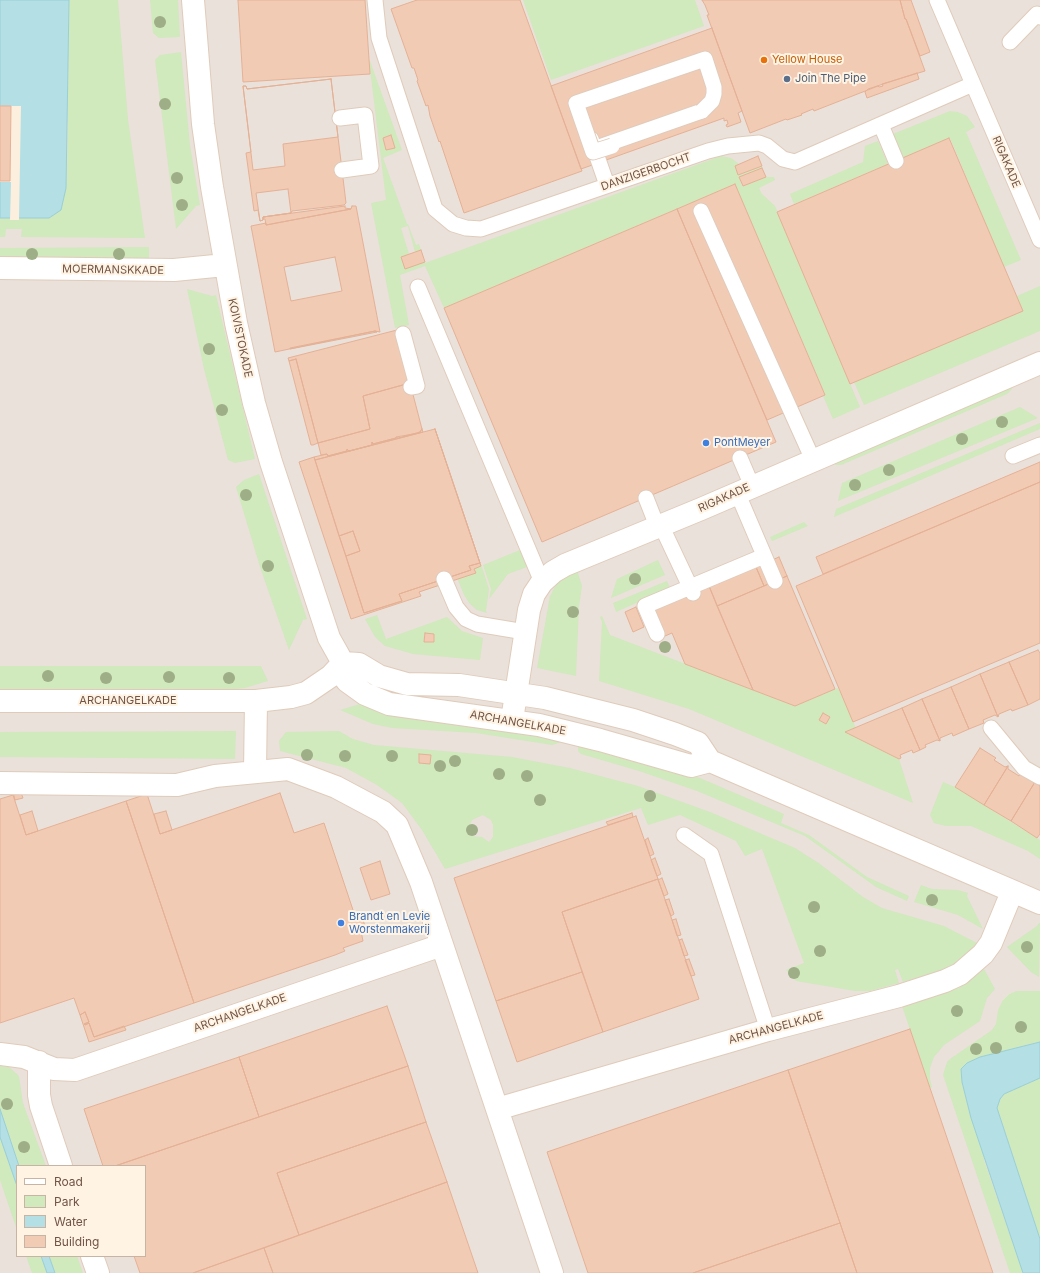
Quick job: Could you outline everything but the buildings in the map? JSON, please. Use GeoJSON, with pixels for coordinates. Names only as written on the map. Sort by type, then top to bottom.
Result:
{"type":"FeatureCollection","features":[{"type":"Feature","properties":{"kind":"street","name":"KOIVISTOKADE"},"geometry":{"type":"LineString","coordinates":[[193,0],[204,124],[225,265],[252,396],[271,462],[329,638],[343,663]]}},
{"type":"Feature","properties":{"kind":"street","name":"MOERMANSKKADE"},"geometry":{"type":"LineString","coordinates":[[0,268],[174,270],[225,265]]}},
{"type":"Feature","properties":{"kind":"street","name":"RIGAKADE"},"geometry":{"type":"LineString","coordinates":[[512,720],[525,632],[532,601],[542,582],[553,572],[565,565],[1040,363]]}},
{"type":"Feature","properties":{"kind":"street"},"geometry":{"type":"LineString","coordinates":[[343,663],[359,664],[379,676],[407,684],[459,685],[517,693],[594,710],[675,734],[698,743],[710,761],[1040,903]]}},
{"type":"Feature","properties":{"kind":"street","name":"ARCHANGELKADE"},"geometry":{"type":"LineString","coordinates":[[0,701],[256,701],[291,697],[306,693],[331,676],[343,663]]}},
{"type":"Feature","properties":{"kind":"street","name":"ARCHANGELKADE"},"geometry":{"type":"LineString","coordinates":[[343,663],[344,677],[347,681],[365,694],[389,704],[512,720],[572,732],[691,766],[710,761]]}},
{"type":"Feature","properties":{"kind":"street"},"geometry":{"type":"LineString","coordinates":[[255,772],[256,701]]}},
{"type":"Feature","properties":{"kind":"street"},"geometry":{"type":"LineString","coordinates":[[0,783],[177,785],[215,776],[288,769],[336,787],[383,812],[397,825],[421,882],[552,1273]]}},
{"type":"Feature","properties":{"kind":"street","name":"ARCHANGELKADE"},"geometry":{"type":"LineString","coordinates":[[497,1109],[768,1030],[899,996],[956,976],[978,959],[991,943],[1012,892]]}},
{"type":"Feature","properties":{"kind":"street","name":"ARCHANGELKADE"},"geometry":{"type":"LineString","coordinates":[[0,1054],[24,1056],[54,1069],[75,1070],[442,945]]}},
{"type":"Feature","properties":{"kind":"street"},"geometry":{"type":"LineString","coordinates":[[39,1062],[39,1095],[41,1106],[61,1165]]}},
{"type":"Feature","properties":{"kind":"street"},"geometry":{"type":"LineString","coordinates":[[92,1257],[98,1273]]}},
{"type":"Feature","properties":{"kind":"lane","name":"DANZIGERBOCHT"},"geometry":{"type":"LineString","coordinates":[[375,0],[379,38],[435,209],[453,224],[466,228],[481,229],[708,150],[728,146],[759,143],[767,146],[783,159],[795,162],[973,84]]}},
{"type":"Feature","properties":{"kind":"lane"},"geometry":{"type":"LineString","coordinates":[[936,0],[973,84]]}},
{"type":"Feature","properties":{"kind":"lane"},"geometry":{"type":"LineString","coordinates":[[1010,42],[1039,14]]}},
{"type":"Feature","properties":{"kind":"lane"},"geometry":{"type":"LineString","coordinates":[[594,149],[702,111],[712,101],[714,94],[714,87],[705,59],[576,104],[593,152],[612,146]]}},
{"type":"Feature","properties":{"kind":"lane"},"geometry":{"type":"LineString","coordinates":[[607,185],[579,104],[700,62]]}},
{"type":"Feature","properties":{"kind":"lane","name":"RIGAKADE"},"geometry":{"type":"LineString","coordinates":[[973,84],[1040,240]]}},
{"type":"Feature","properties":{"kind":"lane"},"geometry":{"type":"LineString","coordinates":[[340,118],[365,115],[371,166],[342,170]]}},
{"type":"Feature","properties":{"kind":"lane"},"geometry":{"type":"LineString","coordinates":[[881,125],[896,161]]}},
{"type":"Feature","properties":{"kind":"lane"},"geometry":{"type":"LineString","coordinates":[[701,211],[813,460]]}},
{"type":"Feature","properties":{"kind":"lane"},"geometry":{"type":"LineString","coordinates":[[418,287],[542,582]]}},
{"type":"Feature","properties":{"kind":"lane"},"geometry":{"type":"LineString","coordinates":[[403,334],[417,386],[411,387]]}},
{"type":"Feature","properties":{"kind":"lane"},"geometry":{"type":"LineString","coordinates":[[1013,456],[1040,445]]}},
{"type":"Feature","properties":{"kind":"lane"},"geometry":{"type":"LineString","coordinates":[[740,458],[744,489],[764,556],[775,581]]}},
{"type":"Feature","properties":{"kind":"lane"},"geometry":{"type":"LineString","coordinates":[[646,498],[691,590]]}},
{"type":"Feature","properties":{"kind":"lane"},"geometry":{"type":"LineString","coordinates":[[657,634],[645,606],[691,590],[764,556]]}},
{"type":"Feature","properties":{"kind":"lane"},"geometry":{"type":"LineString","coordinates":[[444,579],[456,607],[469,621],[477,624],[525,632]]}},
{"type":"Feature","properties":{"kind":"lane"},"geometry":{"type":"LineString","coordinates":[[991,728],[1024,768],[1040,777]]}},
{"type":"Feature","properties":{"kind":"lane"},"geometry":{"type":"LineString","coordinates":[[684,835],[711,854],[768,1030]]}},
{"type":"Feature","properties":{"kind":"shaded area"},"geometry":{"type":"Polygon","coordinates":[[[69,0],[1040,0],[1040,991],[1021,991],[1009,994],[1003,1000],[1040,1078],[1000,1099],[1040,1239],[1040,1273],[0,1273],[0,218],[49,218],[61,209],[69,0]]]}},
{"type":"Feature","properties":{"kind":"green space"},"geometry":{"type":"Polygon","coordinates":[[[69,0],[118,0],[128,119],[145,238],[21,237],[22,229],[6,229],[5,237],[0,237],[0,218],[49,218],[61,209],[67,177],[69,0]]]}},
{"type":"Feature","properties":{"kind":"green space"},"geometry":{"type":"Polygon","coordinates":[[[150,0],[178,0],[180,37],[159,38],[153,33],[150,0]]]}},
{"type":"Feature","properties":{"kind":"green space"},"geometry":{"type":"Polygon","coordinates":[[[523,0],[695,0],[704,26],[551,80],[523,0]]]}},
{"type":"Feature","properties":{"kind":"green space"},"geometry":{"type":"Polygon","coordinates":[[[181,52],[190,145],[200,205],[196,206],[176,229],[155,60],[160,55],[181,52]]]}},
{"type":"Feature","properties":{"kind":"green space"},"geometry":{"type":"Polygon","coordinates":[[[369,61],[402,150],[383,158],[407,224],[408,224],[416,245],[419,244],[421,250],[415,252],[408,226],[401,228],[409,254],[425,263],[721,156],[731,158],[739,164],[735,166],[738,175],[762,166],[762,168],[739,177],[742,186],[766,177],[774,177],[775,180],[759,188],[762,194],[775,206],[860,407],[833,419],[823,396],[825,394],[735,184],[444,308],[425,266],[400,275],[409,325],[395,328],[371,203],[386,200],[369,61]]]}},
{"type":"Feature","properties":{"kind":"green space"},"geometry":{"type":"Polygon","coordinates":[[[950,111],[958,112],[967,116],[975,127],[966,132],[1021,260],[1004,267],[950,138],[903,158],[893,134],[950,111]]]}},
{"type":"Feature","properties":{"kind":"green space"},"geometry":{"type":"Polygon","coordinates":[[[878,141],[888,164],[794,204],[790,194],[863,162],[865,146],[878,141]]]}},
{"type":"Feature","properties":{"kind":"green space"},"geometry":{"type":"Polygon","coordinates":[[[149,247],[149,262],[0,262],[0,248],[149,247]]]}},
{"type":"Feature","properties":{"kind":"green space"},"geometry":{"type":"Polygon","coordinates":[[[1040,286],[1040,331],[864,405],[854,382],[1022,311],[1017,296],[1040,286]]]}},
{"type":"Feature","properties":{"kind":"green space"},"geometry":{"type":"Polygon","coordinates":[[[187,289],[212,296],[216,295],[255,459],[235,463],[228,460],[204,369],[187,289]]]}},
{"type":"Feature","properties":{"kind":"green space"},"geometry":{"type":"Polygon","coordinates":[[[1011,386],[1012,389],[1007,394],[841,465],[835,465],[834,462],[1011,386]]]}},
{"type":"Feature","properties":{"kind":"green space"},"geometry":{"type":"Polygon","coordinates":[[[1020,407],[1038,418],[838,501],[842,483],[1020,407]]]}},
{"type":"Feature","properties":{"kind":"green space"},"geometry":{"type":"Polygon","coordinates":[[[1040,423],[1040,429],[834,517],[836,509],[1040,423]]]}},
{"type":"Feature","properties":{"kind":"green space"},"geometry":{"type":"Polygon","coordinates":[[[259,474],[307,619],[303,620],[289,650],[261,570],[236,487],[244,480],[259,474]]]}},
{"type":"Feature","properties":{"kind":"green space"},"geometry":{"type":"Polygon","coordinates":[[[804,522],[808,526],[772,541],[770,537],[804,522]]]}},
{"type":"Feature","properties":{"kind":"green space"},"geometry":{"type":"Polygon","coordinates":[[[520,550],[527,567],[508,574],[489,599],[491,589],[483,565],[520,550]]]}},
{"type":"Feature","properties":{"kind":"green space"},"geometry":{"type":"Polygon","coordinates":[[[658,560],[665,575],[611,598],[617,579],[658,560]]]}},
{"type":"Feature","properties":{"kind":"green space"},"geometry":{"type":"Polygon","coordinates":[[[481,564],[489,589],[487,613],[477,610],[470,604],[464,595],[456,575],[481,564]]]}},
{"type":"Feature","properties":{"kind":"green space"},"geometry":{"type":"Polygon","coordinates":[[[577,570],[582,586],[579,607],[576,676],[537,668],[550,596],[557,583],[577,570]]]}},
{"type":"Feature","properties":{"kind":"green space"},"geometry":{"type":"Polygon","coordinates":[[[667,581],[670,588],[616,612],[613,603],[667,581]]]}},
{"type":"Feature","properties":{"kind":"green space"},"geometry":{"type":"Polygon","coordinates":[[[377,615],[386,639],[447,617],[462,631],[483,638],[480,660],[413,654],[385,646],[375,637],[365,619],[377,615]]]}},
{"type":"Feature","properties":{"kind":"green space"},"geometry":{"type":"Polygon","coordinates":[[[602,616],[610,635],[795,706],[838,688],[856,728],[846,732],[899,759],[913,803],[689,709],[599,681],[602,622],[600,617],[602,616]]]}},
{"type":"Feature","properties":{"kind":"green space"},"geometry":{"type":"Polygon","coordinates":[[[0,666],[261,666],[268,681],[245,688],[236,689],[0,689],[0,666]]]}},
{"type":"Feature","properties":{"kind":"green space"},"geometry":{"type":"Polygon","coordinates":[[[362,701],[562,737],[559,743],[552,745],[476,733],[392,728],[373,724],[340,710],[360,704],[362,701]]]}},
{"type":"Feature","properties":{"kind":"green space"},"geometry":{"type":"Polygon","coordinates":[[[236,731],[235,759],[0,757],[0,732],[236,731]]]}},
{"type":"Feature","properties":{"kind":"green space"},"geometry":{"type":"Polygon","coordinates":[[[339,731],[353,739],[374,745],[512,757],[570,768],[638,786],[710,812],[795,848],[820,864],[863,897],[882,908],[944,926],[977,943],[966,955],[949,968],[903,982],[898,969],[895,970],[899,983],[870,991],[855,991],[796,981],[786,970],[804,963],[762,849],[745,856],[736,841],[680,815],[648,825],[641,808],[445,869],[422,830],[402,803],[377,785],[346,768],[280,751],[279,741],[286,732],[339,731]],[[483,815],[472,820],[468,833],[471,836],[482,837],[489,842],[493,837],[493,825],[491,820],[483,815]]]}},
{"type":"Feature","properties":{"kind":"green space"},"geometry":{"type":"Polygon","coordinates":[[[578,743],[700,778],[784,814],[781,823],[809,835],[867,877],[909,896],[907,901],[876,887],[805,836],[697,791],[639,771],[581,754],[578,751],[578,743]]]}},
{"type":"Feature","properties":{"kind":"green space"},"geometry":{"type":"Polygon","coordinates":[[[943,782],[955,787],[1040,840],[1040,859],[1028,851],[971,826],[946,826],[934,823],[930,815],[943,782]]]}},
{"type":"Feature","properties":{"kind":"green space"},"geometry":{"type":"Polygon","coordinates":[[[921,885],[932,889],[958,890],[968,893],[967,896],[983,929],[958,915],[914,902],[921,885]]]}},
{"type":"Feature","properties":{"kind":"green space"},"geometry":{"type":"Polygon","coordinates":[[[1039,923],[1039,977],[1031,972],[1007,947],[1039,923]]]}},
{"type":"Feature","properties":{"kind":"green space"},"geometry":{"type":"Polygon","coordinates":[[[984,969],[995,989],[987,998],[980,1021],[944,1045],[934,1057],[930,1068],[932,1087],[930,1088],[902,1006],[959,988],[984,969]]]}},
{"type":"Feature","properties":{"kind":"green space"},"geometry":{"type":"Polygon","coordinates":[[[1017,991],[1040,991],[1040,1042],[975,1059],[984,1160],[1023,1273],[1010,1273],[943,1075],[947,1062],[950,1059],[992,1030],[996,1024],[998,1010],[1003,1000],[1009,994],[1017,991]]]}},
{"type":"Feature","properties":{"kind":"green space"},"geometry":{"type":"Polygon","coordinates":[[[0,1066],[9,1067],[19,1076],[23,1103],[46,1165],[19,1165],[0,1109],[0,1066]]]}},
{"type":"Feature","properties":{"kind":"green space"},"geometry":{"type":"Polygon","coordinates":[[[1040,1078],[1040,1239],[997,1108],[1000,1099],[1004,1094],[1040,1078]]]}},
{"type":"Feature","properties":{"kind":"green space"},"geometry":{"type":"Polygon","coordinates":[[[0,1137],[16,1183],[16,1227],[0,1180],[0,1137]]]}},
{"type":"Feature","properties":{"kind":"green space"},"geometry":{"type":"Polygon","coordinates":[[[26,1257],[41,1257],[47,1273],[32,1273],[26,1257]]]}},
{"type":"Feature","properties":{"kind":"green space"},"geometry":{"type":"Polygon","coordinates":[[[49,1257],[77,1257],[83,1273],[55,1273],[49,1257]]]}},
{"type":"Feature","properties":{"kind":"water"},"geometry":{"type":"Polygon","coordinates":[[[0,0],[69,0],[66,188],[61,210],[49,218],[0,218],[0,0]]]}},
{"type":"Feature","properties":{"kind":"water"},"geometry":{"type":"Polygon","coordinates":[[[1040,1042],[1040,1078],[1004,1094],[1000,1099],[997,1108],[1040,1239],[1040,1273],[1023,1273],[971,1118],[962,1082],[961,1069],[967,1063],[980,1057],[1040,1042]]]}},
{"type":"Feature","properties":{"kind":"water"},"geometry":{"type":"Polygon","coordinates":[[[0,1109],[19,1165],[16,1165],[16,1183],[0,1137],[0,1109]]]}},
{"type":"Feature","properties":{"kind":"water"},"geometry":{"type":"Polygon","coordinates":[[[41,1257],[49,1257],[55,1273],[47,1273],[41,1257]]]}},
{"type":"Feature","properties":{"kind":"pier"},"geometry":{"type":"Polygon","coordinates":[[[0,106],[21,106],[19,220],[10,220],[11,182],[0,182],[0,106]]]}},
{"type":"Feature","properties":{"kind":"place","name":"Yellow House"},"geometry":{"type":"Point","coordinates":[764,60]}},
{"type":"Feature","properties":{"kind":"place","name":"Join The Pipe"},"geometry":{"type":"Point","coordinates":[787,79]}},
{"type":"Feature","properties":{"kind":"place","name":"PontMeyer"},"geometry":{"type":"Point","coordinates":[706,443]}},
{"type":"Feature","properties":{"kind":"place","name":"Brandt en Levie Worstenmakerij"},"geometry":{"type":"Point","coordinates":[341,923]}}]}
